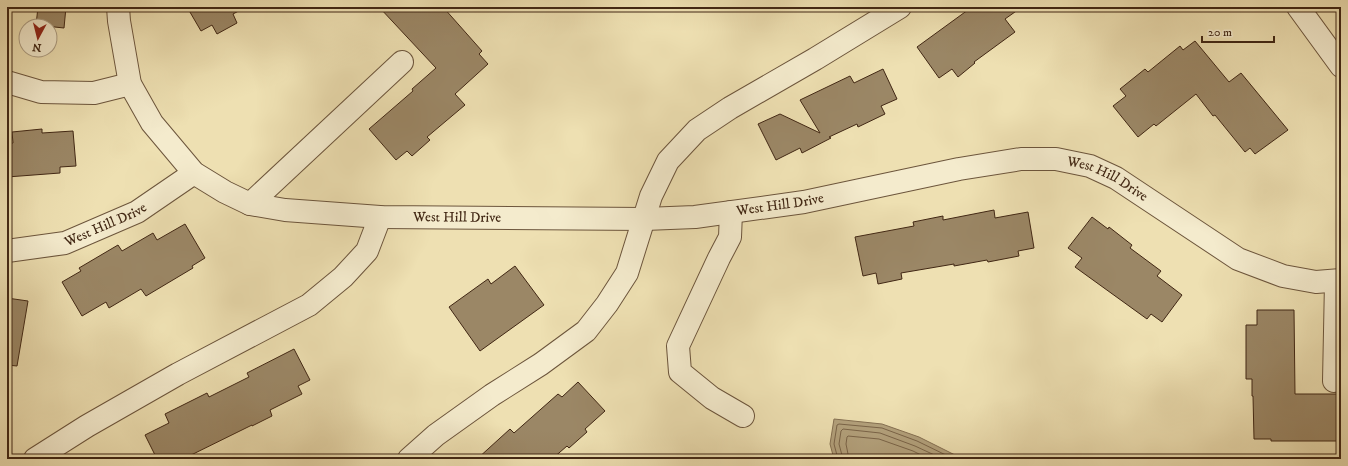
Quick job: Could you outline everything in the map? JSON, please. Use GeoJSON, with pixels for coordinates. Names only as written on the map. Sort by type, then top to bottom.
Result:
{"type":"FeatureCollection","features":[{"type":"Feature","properties":{"kind":"street","name":"West Hill Drive"},"geometry":{"type":"LineString","coordinates":[[118,7],[130,84],[152,123],[194,173],[225,192],[250,204],[285,210],[380,217],[644,219],[694,217],[804,202],[959,169],[1021,159],[1056,159],[1090,166],[1116,178],[1238,260],[1283,276],[1316,282],[1339,281]]}},
{"type":"Feature","properties":{"kind":"street"},"geometry":{"type":"LineString","coordinates":[[409,459],[442,430],[492,395],[541,364],[586,331],[607,304],[627,273],[651,196],[668,161],[698,130],[730,108],[815,59],[900,7]]}},
{"type":"Feature","properties":{"kind":"street"},"geometry":{"type":"LineString","coordinates":[[1298,7],[1341,66]]}},
{"type":"Feature","properties":{"kind":"street"},"geometry":{"type":"LineString","coordinates":[[250,204],[402,62]]}},
{"type":"Feature","properties":{"kind":"street"},"geometry":{"type":"LineString","coordinates":[[7,82],[41,92],[94,93],[130,84]]}},
{"type":"Feature","properties":{"kind":"street","name":"West Hill Drive"},"geometry":{"type":"LineString","coordinates":[[7,251],[65,243],[137,212],[194,173]]}},
{"type":"Feature","properties":{"kind":"street"},"geometry":{"type":"LineString","coordinates":[[731,212],[730,237],[678,346],[680,372],[712,398],[743,416]]}},
{"type":"Feature","properties":{"kind":"street"},"geometry":{"type":"LineString","coordinates":[[35,459],[87,426],[172,378],[309,305],[343,277],[367,251],[380,217]]}},
{"type":"Feature","properties":{"kind":"street"},"geometry":{"type":"LineString","coordinates":[[1334,381],[1339,281]]}},
{"type":"Feature","properties":{"kind":"water"},"geometry":{"type":"Polygon","coordinates":[[[834,419],[882,424],[919,437],[963,459],[834,459],[830,444],[834,419]]]}},
{"type":"Feature","properties":{"kind":"building"},"geometry":{"type":"Polygon","coordinates":[[[38,7],[66,7],[64,28],[58,27],[58,18],[37,18],[38,7]]]}},
{"type":"Feature","properties":{"kind":"building"},"geometry":{"type":"Polygon","coordinates":[[[187,7],[246,7],[233,14],[237,23],[217,34],[212,25],[201,31],[187,7]]]}},
{"type":"Feature","properties":{"kind":"building"},"geometry":{"type":"Polygon","coordinates":[[[379,7],[443,7],[482,51],[479,54],[488,64],[455,94],[465,105],[427,137],[430,140],[412,156],[407,151],[396,160],[369,129],[413,91],[412,89],[436,68],[379,7]]]}},
{"type":"Feature","properties":{"kind":"building"},"geometry":{"type":"Polygon","coordinates":[[[972,7],[1022,7],[1005,19],[1015,32],[974,62],[975,63],[958,77],[952,69],[939,78],[917,47],[972,7]]]}},
{"type":"Feature","properties":{"kind":"building"},"geometry":{"type":"Polygon","coordinates":[[[1195,41],[1229,82],[1241,73],[1288,130],[1255,154],[1250,148],[1245,152],[1215,115],[1213,116],[1196,94],[1156,126],[1154,124],[1138,137],[1113,106],[1126,96],[1120,89],[1145,69],[1148,72],[1180,46],[1183,50],[1195,41]]]}},
{"type":"Feature","properties":{"kind":"building"},"geometry":{"type":"Polygon","coordinates":[[[883,69],[897,99],[881,106],[885,114],[858,127],[857,124],[829,137],[831,138],[802,153],[800,148],[776,160],[758,124],[780,114],[820,133],[800,100],[850,76],[854,83],[883,69]]]}},
{"type":"Feature","properties":{"kind":"building"},"geometry":{"type":"Polygon","coordinates":[[[42,129],[42,133],[73,131],[76,166],[60,167],[60,173],[7,177],[7,144],[13,143],[12,132],[42,129]]]}},
{"type":"Feature","properties":{"kind":"building"},"geometry":{"type":"Polygon","coordinates":[[[994,210],[995,218],[1028,212],[1034,248],[1018,251],[1019,256],[988,262],[987,260],[954,266],[954,264],[901,273],[902,279],[878,284],[876,273],[863,276],[855,237],[914,226],[913,222],[943,216],[943,220],[994,210]]]}},
{"type":"Feature","properties":{"kind":"building"},"geometry":{"type":"Polygon","coordinates":[[[1092,217],[1108,229],[1109,227],[1132,245],[1130,248],[1161,271],[1157,276],[1182,295],[1162,322],[1151,314],[1147,319],[1075,267],[1082,258],[1068,248],[1092,217]]]}},
{"type":"Feature","properties":{"kind":"building"},"geometry":{"type":"Polygon","coordinates":[[[185,224],[205,258],[192,266],[193,268],[146,296],[141,289],[109,308],[106,302],[82,316],[62,282],[81,271],[79,268],[118,245],[122,251],[153,233],[157,240],[185,224]]]}},
{"type":"Feature","properties":{"kind":"building"},"geometry":{"type":"Polygon","coordinates":[[[515,266],[544,305],[480,351],[449,307],[488,279],[491,284],[515,266]]]}},
{"type":"Feature","properties":{"kind":"building"},"geometry":{"type":"Polygon","coordinates":[[[7,298],[28,301],[17,366],[7,365],[7,298]]]}},
{"type":"Feature","properties":{"kind":"building"},"geometry":{"type":"Polygon","coordinates":[[[1257,310],[1294,310],[1295,394],[1341,394],[1341,441],[1271,441],[1271,439],[1254,439],[1252,379],[1246,379],[1246,325],[1257,325],[1257,310]]]}},
{"type":"Feature","properties":{"kind":"building"},"geometry":{"type":"Polygon","coordinates":[[[294,349],[310,380],[298,386],[302,394],[270,410],[272,416],[183,459],[157,459],[145,435],[169,423],[165,414],[207,393],[209,397],[249,377],[247,373],[294,349]]]}},
{"type":"Feature","properties":{"kind":"building"},"geometry":{"type":"Polygon","coordinates":[[[578,382],[605,411],[585,429],[587,432],[569,448],[567,446],[552,459],[477,459],[510,429],[514,433],[558,394],[562,397],[578,382]]]}}]}
